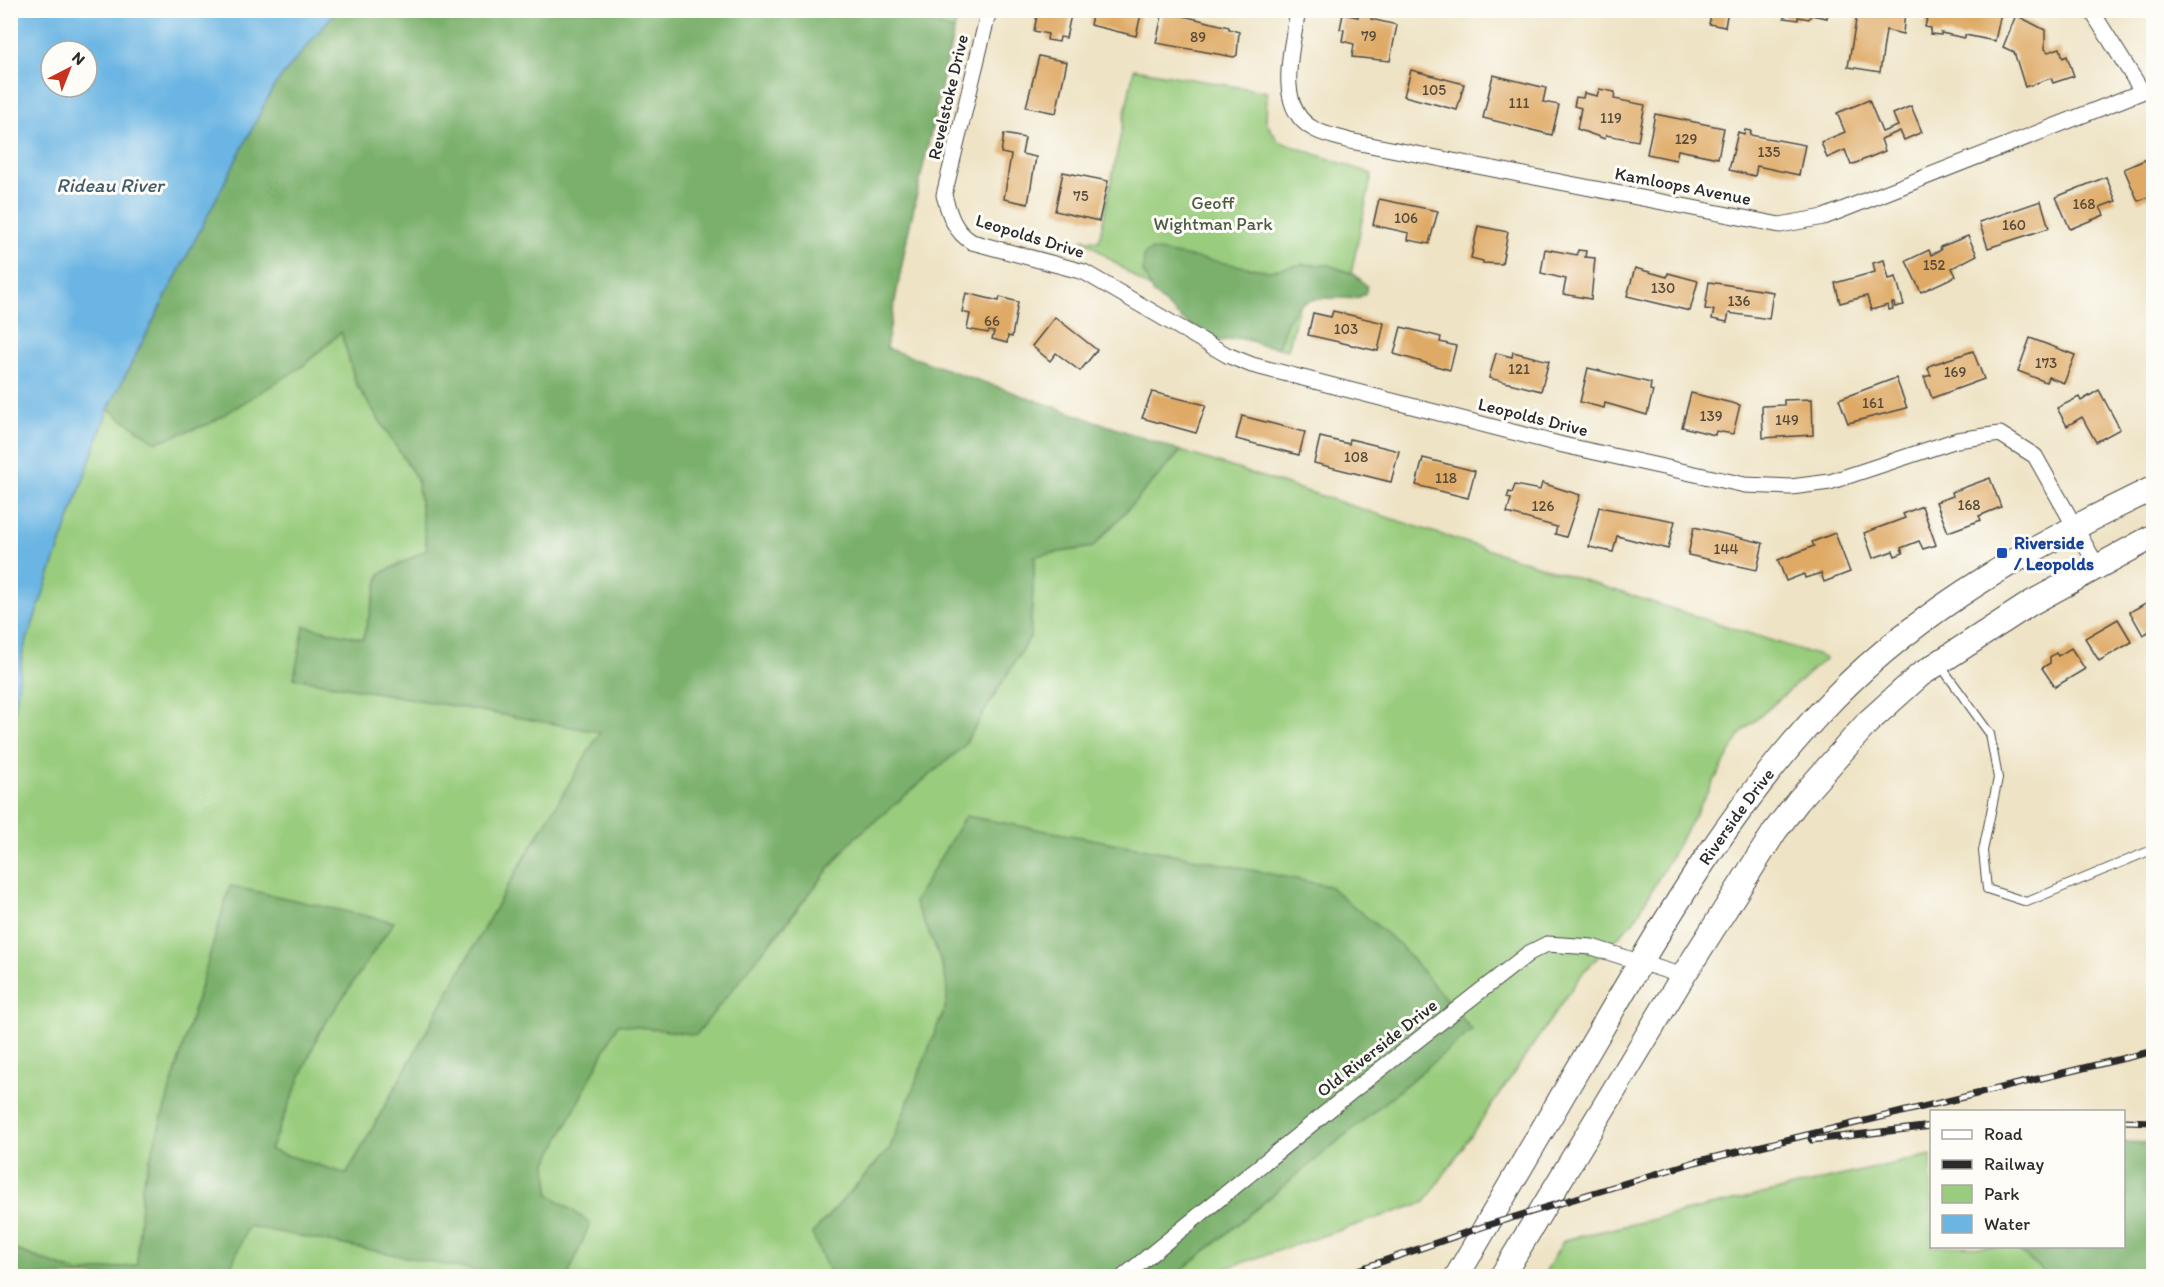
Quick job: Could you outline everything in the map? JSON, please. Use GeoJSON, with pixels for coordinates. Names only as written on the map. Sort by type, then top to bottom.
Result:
{"type":"FeatureCollection","features":[{"type":"Feature","properties":{"kind":"main road","name":"Riverside Drive"},"geometry":{"type":"LineString","coordinates":[[1457,1276],[1640,963],[1745,801],[1835,697],[1925,620],[2074,527],[2154,488]]}},
{"type":"Feature","properties":{"kind":"main road"},"geometry":{"type":"LineString","coordinates":[[1502,1276],[1683,976],[1775,831],[1798,801],[1868,722],[1899,691],[1937,662],[2097,566],[2154,536]]}},
{"type":"Feature","properties":{"kind":"street","name":"Revelstoke Drive"},"geometry":{"type":"LineString","coordinates":[[945,193],[989,10]]}},
{"type":"Feature","properties":{"kind":"street","name":"Kamloops Avenue"},"geometry":{"type":"LineString","coordinates":[[1298,10],[1288,82],[1293,105],[1312,128],[1350,141],[1780,225],[1824,217],[2148,89]]}},
{"type":"Feature","properties":{"kind":"street"},"geometry":{"type":"LineString","coordinates":[[2091,10],[2148,89]]}},
{"type":"Feature","properties":{"kind":"street","name":"Leopolds Drive"},"geometry":{"type":"LineString","coordinates":[[945,193],[952,220],[965,238],[1084,272],[1227,355],[1252,364],[1563,445],[1745,485],[1791,487],[1830,482],[1957,440],[2000,434],[2035,456],[2097,566]]}},
{"type":"Feature","properties":{"kind":"street","name":"Old Riverside Drive"},"geometry":{"type":"LineString","coordinates":[[1124,1276],[1350,1093],[1529,953],[1547,944],[1592,947],[1683,976]]}},
{"type":"Feature","properties":{"kind":"lane"},"geometry":{"type":"LineString","coordinates":[[1937,662],[1990,734],[1998,778],[1983,851],[1987,889],[2027,902],[2154,849]]}},
{"type":"Feature","properties":{"kind":"green space"},"geometry":{"type":"Polygon","coordinates":[[[879,10],[954,30],[907,238],[886,348],[1181,451],[1093,547],[1035,556],[1030,637],[963,747],[851,841],[696,1035],[618,1024],[547,1163],[549,1194],[590,1223],[568,1276],[503,1276],[248,1226],[227,1276],[11,1276],[10,1248],[79,1273],[137,1265],[142,1186],[230,886],[394,922],[319,1033],[270,1150],[347,1174],[506,889],[600,732],[294,678],[304,626],[363,639],[380,574],[427,550],[417,479],[356,384],[341,332],[303,366],[209,424],[156,442],[108,409],[274,86],[336,11],[879,10]]]}},
{"type":"Feature","properties":{"kind":"green space"},"geometry":{"type":"Polygon","coordinates":[[[879,11],[959,11],[954,30],[879,11]]]}},
{"type":"Feature","properties":{"kind":"green space","name":"Geoff Wightman Park"},"geometry":{"type":"Polygon","coordinates":[[[1134,69],[1267,92],[1266,122],[1278,141],[1372,174],[1347,293],[1304,285],[1288,350],[1208,331],[1083,239],[1099,241],[1134,69]]]}},
{"type":"Feature","properties":{"kind":"green space"},"geometry":{"type":"Polygon","coordinates":[[[1152,250],[1269,271],[1302,264],[1328,265],[1354,274],[1367,286],[1365,294],[1357,298],[1315,299],[1298,306],[1288,321],[1278,347],[1260,345],[1246,337],[1221,341],[1212,339],[1184,321],[1153,293],[1143,271],[1144,254],[1152,250]]]}},
{"type":"Feature","properties":{"kind":"green space"},"geometry":{"type":"Polygon","coordinates":[[[341,332],[356,384],[417,479],[427,550],[380,574],[363,639],[294,678],[601,731],[506,889],[346,1175],[270,1150],[319,1033],[393,922],[230,886],[142,1186],[137,1265],[79,1273],[11,1248],[11,734],[23,651],[108,409],[156,442],[303,366],[341,332]]]}},
{"type":"Feature","properties":{"kind":"green space"},"geometry":{"type":"Polygon","coordinates":[[[1181,451],[1826,658],[1742,732],[1634,921],[1584,971],[1425,1202],[1202,1276],[1175,1276],[1472,1030],[1328,886],[1173,854],[965,816],[939,957],[948,986],[947,1008],[939,1022],[890,1148],[812,1234],[831,1276],[568,1276],[590,1223],[549,1194],[547,1163],[618,1024],[771,943],[851,841],[963,747],[1030,637],[1035,556],[1093,547],[1181,451]]]}},
{"type":"Feature","properties":{"kind":"green space"},"geometry":{"type":"Polygon","coordinates":[[[965,816],[1173,854],[1329,886],[1399,944],[1472,1030],[1175,1276],[831,1276],[812,1234],[890,1148],[945,1008],[947,993],[941,962],[914,902],[965,816]]]}},
{"type":"Feature","properties":{"kind":"green space"},"geometry":{"type":"Polygon","coordinates":[[[2125,1142],[2153,1143],[2153,1276],[2049,1276],[2015,1248],[2125,1248],[2125,1142]]]}},
{"type":"Feature","properties":{"kind":"green space"},"geometry":{"type":"Polygon","coordinates":[[[1930,1155],[1930,1248],[2015,1248],[2049,1276],[1543,1276],[1564,1240],[1930,1155]]]}},
{"type":"Feature","properties":{"kind":"green space"},"geometry":{"type":"Polygon","coordinates":[[[248,1226],[503,1276],[227,1276],[248,1226]]]}},
{"type":"Feature","properties":{"kind":"water","name":"Rideau River"},"geometry":{"type":"Polygon","coordinates":[[[11,10],[336,11],[274,86],[108,409],[23,651],[11,734],[11,10]]]}},
{"type":"Feature","properties":{"kind":"building"},"geometry":{"type":"Polygon","coordinates":[[[1038,10],[1072,10],[1066,38],[1060,37],[1059,42],[1047,40],[1048,34],[1034,31],[1038,10]]]}},
{"type":"Feature","properties":{"kind":"building"},"geometry":{"type":"Polygon","coordinates":[[[1093,10],[1142,10],[1136,36],[1090,25],[1093,10]]]}},
{"type":"Feature","properties":{"kind":"building"},"geometry":{"type":"Polygon","coordinates":[[[1350,10],[1373,10],[1371,19],[1397,25],[1390,61],[1352,57],[1354,44],[1342,41],[1344,30],[1340,29],[1343,14],[1358,17],[1359,13],[1350,10]]]}},
{"type":"Feature","properties":{"kind":"building"},"geometry":{"type":"Polygon","coordinates":[[[1712,10],[1728,10],[1725,27],[1709,24],[1712,10]]]}},
{"type":"Feature","properties":{"kind":"building"},"geometry":{"type":"Polygon","coordinates":[[[1772,10],[1828,10],[1827,18],[1811,15],[1809,19],[1798,17],[1798,20],[1784,18],[1785,14],[1772,10]]]}},
{"type":"Feature","properties":{"kind":"building"},"geometry":{"type":"Polygon","coordinates":[[[1855,10],[1905,10],[1903,34],[1886,30],[1880,72],[1848,67],[1857,15],[1855,10]]]}},
{"type":"Feature","properties":{"kind":"building"},"geometry":{"type":"Polygon","coordinates":[[[1929,10],[1988,10],[2001,13],[1995,41],[1965,35],[1965,38],[1941,33],[1941,35],[1930,34],[1931,28],[1925,27],[1929,10]]]}},
{"type":"Feature","properties":{"kind":"building"},"geometry":{"type":"Polygon","coordinates":[[[1163,11],[1229,27],[1239,32],[1237,55],[1234,57],[1156,43],[1163,11]]]}},
{"type":"Feature","properties":{"kind":"building"},"geometry":{"type":"Polygon","coordinates":[[[2016,15],[2045,30],[2045,49],[2048,52],[2060,48],[2063,58],[2067,56],[2074,76],[2053,83],[2051,78],[2025,87],[2014,52],[2003,47],[2016,15]]]}},
{"type":"Feature","properties":{"kind":"building"},"geometry":{"type":"Polygon","coordinates":[[[1039,56],[1067,62],[1056,113],[1026,107],[1039,56]]]}},
{"type":"Feature","properties":{"kind":"building"},"geometry":{"type":"Polygon","coordinates":[[[1411,70],[1464,84],[1457,110],[1404,96],[1411,70]]]}},
{"type":"Feature","properties":{"kind":"building"},"geometry":{"type":"Polygon","coordinates":[[[1493,75],[1546,88],[1543,102],[1559,105],[1552,135],[1483,118],[1493,75]]]}},
{"type":"Feature","properties":{"kind":"building"},"geometry":{"type":"Polygon","coordinates":[[[1599,89],[1615,92],[1614,99],[1645,105],[1638,141],[1606,135],[1605,139],[1577,129],[1581,108],[1574,106],[1576,97],[1583,98],[1584,93],[1597,96],[1599,89]]]}},
{"type":"Feature","properties":{"kind":"building"},"geometry":{"type":"Polygon","coordinates":[[[1869,100],[1882,132],[1898,126],[1893,114],[1911,106],[1922,132],[1904,140],[1900,131],[1881,139],[1885,151],[1851,165],[1845,150],[1827,158],[1821,142],[1845,132],[1837,113],[1869,100]]]}},
{"type":"Feature","properties":{"kind":"building"},"geometry":{"type":"Polygon","coordinates":[[[1655,114],[1724,128],[1718,158],[1678,150],[1676,160],[1647,154],[1655,114]]]}},
{"type":"Feature","properties":{"kind":"building"},"geometry":{"type":"Polygon","coordinates":[[[1745,130],[1751,131],[1750,135],[1805,145],[1799,175],[1757,166],[1755,176],[1729,170],[1738,132],[1744,134],[1745,130]]]}},
{"type":"Feature","properties":{"kind":"building"},"geometry":{"type":"Polygon","coordinates":[[[1004,134],[1025,138],[1022,154],[1036,157],[1028,204],[1004,199],[1011,155],[1001,153],[1004,134]]]}},
{"type":"Feature","properties":{"kind":"building"},"geometry":{"type":"Polygon","coordinates":[[[2154,156],[2154,195],[2138,201],[2124,169],[2154,156]]]}},
{"type":"Feature","properties":{"kind":"building"},"geometry":{"type":"Polygon","coordinates":[[[1063,172],[1108,181],[1099,221],[1055,211],[1063,172]]]}},
{"type":"Feature","properties":{"kind":"building"},"geometry":{"type":"Polygon","coordinates":[[[2106,177],[2116,201],[2100,207],[2104,215],[2070,229],[2056,197],[2106,177]]]}},
{"type":"Feature","properties":{"kind":"building"},"geometry":{"type":"Polygon","coordinates":[[[1379,199],[1438,211],[1429,244],[1408,240],[1409,233],[1373,225],[1379,199]]]}},
{"type":"Feature","properties":{"kind":"building"},"geometry":{"type":"Polygon","coordinates":[[[2041,201],[2049,228],[1988,248],[1979,222],[2041,201]]]}},
{"type":"Feature","properties":{"kind":"building"},"geometry":{"type":"Polygon","coordinates":[[[1478,226],[1508,232],[1502,264],[1483,263],[1483,261],[1471,258],[1478,226]]]}},
{"type":"Feature","properties":{"kind":"building"},"geometry":{"type":"Polygon","coordinates":[[[1968,236],[1977,255],[1952,268],[1956,276],[1921,292],[1906,261],[1929,250],[1931,255],[1941,250],[1940,247],[1968,236]]]}},
{"type":"Feature","properties":{"kind":"building"},"geometry":{"type":"Polygon","coordinates":[[[1545,249],[1577,255],[1578,250],[1586,251],[1585,257],[1595,258],[1591,299],[1563,294],[1566,279],[1541,273],[1545,249]]]}},
{"type":"Feature","properties":{"kind":"building"},"geometry":{"type":"Polygon","coordinates":[[[1884,260],[1889,279],[1896,277],[1904,305],[1895,307],[1892,303],[1893,309],[1889,310],[1888,305],[1871,310],[1867,296],[1840,303],[1835,283],[1875,272],[1873,263],[1884,260]]]}},
{"type":"Feature","properties":{"kind":"building"},"geometry":{"type":"Polygon","coordinates":[[[1635,268],[1667,277],[1668,273],[1698,281],[1690,311],[1627,296],[1635,268]]]}},
{"type":"Feature","properties":{"kind":"building"},"geometry":{"type":"Polygon","coordinates":[[[1709,282],[1773,292],[1769,319],[1729,313],[1727,322],[1712,319],[1714,310],[1705,309],[1709,282]]]}},
{"type":"Feature","properties":{"kind":"building"},"geometry":{"type":"Polygon","coordinates":[[[966,293],[999,301],[1000,297],[1018,302],[1012,337],[1008,336],[1007,343],[992,339],[994,332],[967,329],[970,314],[962,312],[966,293]]]}},
{"type":"Feature","properties":{"kind":"building"},"geometry":{"type":"Polygon","coordinates":[[[1333,311],[1384,323],[1378,351],[1308,335],[1313,313],[1331,317],[1333,311]]]}},
{"type":"Feature","properties":{"kind":"building"},"geometry":{"type":"Polygon","coordinates":[[[1055,317],[1097,350],[1080,371],[1056,353],[1050,361],[1032,346],[1055,317]]]}},
{"type":"Feature","properties":{"kind":"building"},"geometry":{"type":"Polygon","coordinates":[[[1401,327],[1441,337],[1440,342],[1456,346],[1450,370],[1394,354],[1401,327]]]}},
{"type":"Feature","properties":{"kind":"building"},"geometry":{"type":"Polygon","coordinates":[[[2030,338],[2075,355],[2064,383],[2048,377],[2046,382],[2018,371],[2030,338]]]}},
{"type":"Feature","properties":{"kind":"building"},"geometry":{"type":"Polygon","coordinates":[[[1973,351],[1984,379],[1932,398],[1924,377],[1931,375],[1928,369],[1931,365],[1973,351]]]}},
{"type":"Feature","properties":{"kind":"building"},"geometry":{"type":"Polygon","coordinates":[[[1513,352],[1549,361],[1541,391],[1489,378],[1496,353],[1512,357],[1513,352]]]}},
{"type":"Feature","properties":{"kind":"building"},"geometry":{"type":"Polygon","coordinates":[[[1588,368],[1651,383],[1650,390],[1653,391],[1647,415],[1605,403],[1604,408],[1580,402],[1588,368]]]}},
{"type":"Feature","properties":{"kind":"building"},"geometry":{"type":"Polygon","coordinates":[[[1896,378],[1907,408],[1848,423],[1839,399],[1896,378]]]}},
{"type":"Feature","properties":{"kind":"building"},"geometry":{"type":"Polygon","coordinates":[[[2099,390],[2120,429],[2096,442],[2082,417],[2067,426],[2057,408],[2079,397],[2081,401],[2099,390]]]}},
{"type":"Feature","properties":{"kind":"building"},"geometry":{"type":"Polygon","coordinates":[[[1152,392],[1206,405],[1196,433],[1142,418],[1152,392]]]}},
{"type":"Feature","properties":{"kind":"building"},"geometry":{"type":"Polygon","coordinates":[[[1691,393],[1740,405],[1733,434],[1716,431],[1715,435],[1682,427],[1691,393]]]}},
{"type":"Feature","properties":{"kind":"building"},"geometry":{"type":"Polygon","coordinates":[[[1812,399],[1813,435],[1763,438],[1762,406],[1784,405],[1784,400],[1812,399]]]}},
{"type":"Feature","properties":{"kind":"building"},"geometry":{"type":"Polygon","coordinates":[[[1242,416],[1305,432],[1299,455],[1236,439],[1242,416]]]}},
{"type":"Feature","properties":{"kind":"building"},"geometry":{"type":"Polygon","coordinates":[[[1320,437],[1349,444],[1350,439],[1399,451],[1391,482],[1314,463],[1320,437]]]}},
{"type":"Feature","properties":{"kind":"building"},"geometry":{"type":"Polygon","coordinates":[[[1423,458],[1475,471],[1468,498],[1416,485],[1423,458]]]}},
{"type":"Feature","properties":{"kind":"building"},"geometry":{"type":"Polygon","coordinates":[[[1990,478],[2001,507],[1979,516],[1981,520],[1948,532],[1936,502],[1953,496],[1952,492],[1990,478]]]}},
{"type":"Feature","properties":{"kind":"building"},"geometry":{"type":"Polygon","coordinates":[[[1542,483],[1580,495],[1566,537],[1555,534],[1557,527],[1507,513],[1511,499],[1507,498],[1515,485],[1540,490],[1542,483]]]}},
{"type":"Feature","properties":{"kind":"building"},"geometry":{"type":"Polygon","coordinates":[[[1922,506],[1936,545],[1923,549],[1919,541],[1901,548],[1903,553],[1895,556],[1893,551],[1873,558],[1864,533],[1905,518],[1903,514],[1922,506]]]}},
{"type":"Feature","properties":{"kind":"building"},"geometry":{"type":"Polygon","coordinates":[[[1599,507],[1675,521],[1668,549],[1617,536],[1613,552],[1589,547],[1599,507]]]}},
{"type":"Feature","properties":{"kind":"building"},"geometry":{"type":"Polygon","coordinates":[[[1694,527],[1763,543],[1757,570],[1688,555],[1694,527]]]}},
{"type":"Feature","properties":{"kind":"building"},"geometry":{"type":"Polygon","coordinates":[[[1835,533],[1850,572],[1824,582],[1821,573],[1805,578],[1804,574],[1786,581],[1778,560],[1814,546],[1812,542],[1835,533]]]}},
{"type":"Feature","properties":{"kind":"building"},"geometry":{"type":"Polygon","coordinates":[[[2154,598],[2154,629],[2143,635],[2130,612],[2154,598]]]}},
{"type":"Feature","properties":{"kind":"building"},"geometry":{"type":"Polygon","coordinates":[[[2118,619],[2132,642],[2099,661],[2085,638],[2118,619]]]}},
{"type":"Feature","properties":{"kind":"building"},"geometry":{"type":"Polygon","coordinates":[[[2071,648],[2085,669],[2055,687],[2042,668],[2050,663],[2050,657],[2056,653],[2058,656],[2071,648]]]}},
{"type":"Feature","properties":{"kind":"railway"},"geometry":{"type":"LineString","coordinates":[[1340,1276],[1485,1226],[1695,1162],[2154,1051]]}},
{"type":"Feature","properties":{"kind":"railway"},"geometry":{"type":"LineString","coordinates":[[2125,1121],[2154,1122]]}},
{"type":"Feature","properties":{"kind":"railway"},"geometry":{"type":"LineString","coordinates":[[1812,1140],[1930,1126]]}},
{"type":"Feature","properties":{"kind":"place","name":"Riverside / Leopolds"},"geometry":{"type":"Point","coordinates":[2002,553]}}]}
